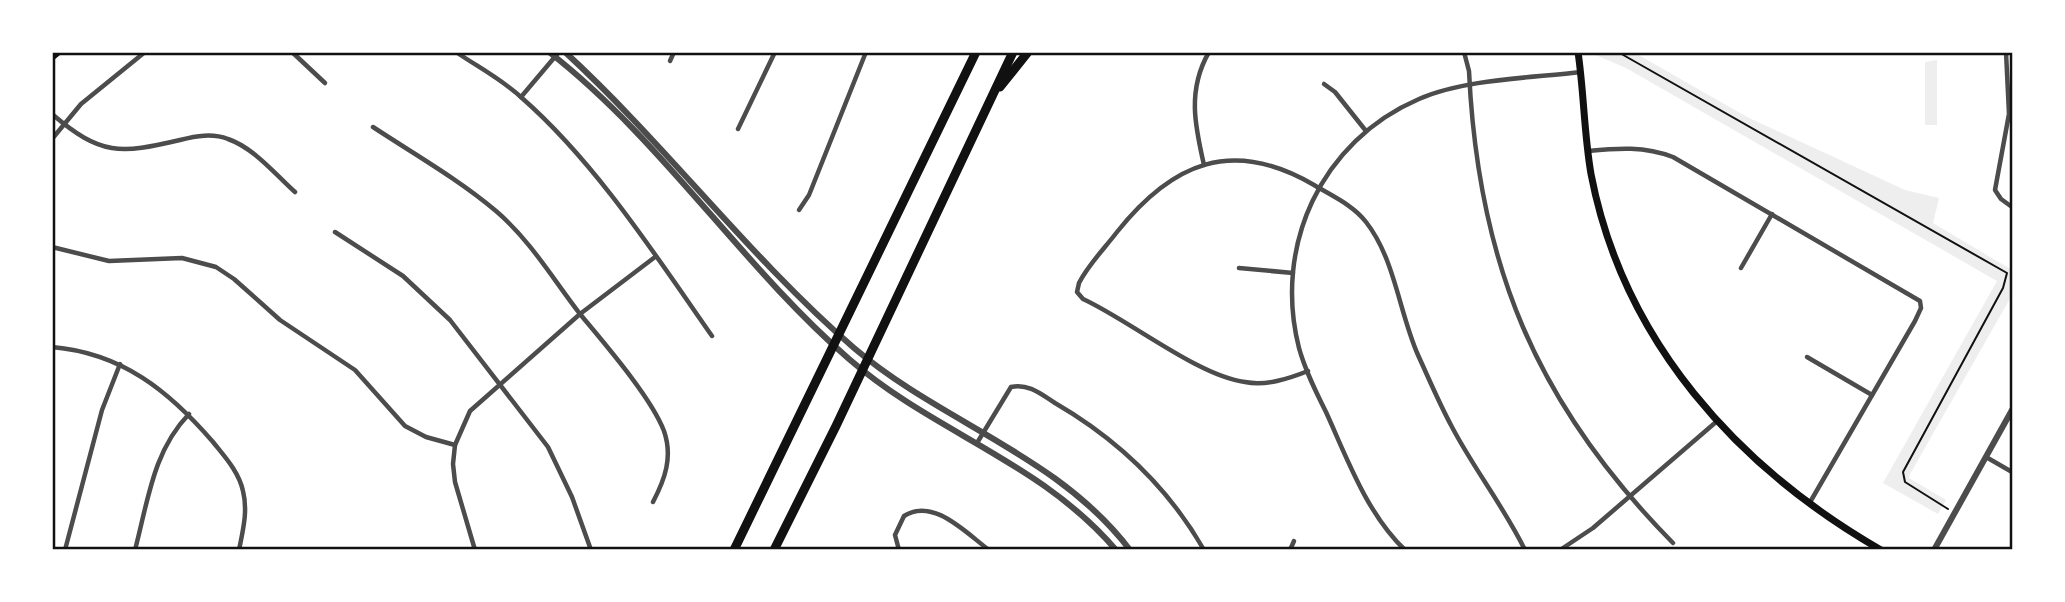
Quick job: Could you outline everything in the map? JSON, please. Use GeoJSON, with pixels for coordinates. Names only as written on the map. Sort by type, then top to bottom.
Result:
{"type":"FeatureCollection","features":[{"type":"Feature","properties":{"kind":"highway"},"geometry":{"type":"LineString","coordinates":[[734,550],[847,323],[974,52]]}},
{"type":"Feature","properties":{"kind":"highway"},"geometry":{"type":"LineString","coordinates":[[774,550],[1013,52]]}},
{"type":"Feature","properties":{"kind":"highway"},"geometry":{"type":"LineString","coordinates":[[992,96],[1028,52]]}},
{"type":"Feature","properties":{"kind":"main road"},"geometry":{"type":"LineString","coordinates":[[52,57],[58,52]]}},
{"type":"Feature","properties":{"kind":"main road"},"geometry":{"type":"LineString","coordinates":[[1578,52],[1588,151],[1599,208],[1628,287],[1665,356],[1716,422],[1773,478],[1809,505],[1881,550]]}},
{"type":"Feature","properties":{"kind":"street"},"geometry":{"type":"LineString","coordinates":[[52,139],[97,89],[145,52]]}},
{"type":"Feature","properties":{"kind":"street"},"geometry":{"type":"LineString","coordinates":[[292,52],[325,83]]}},
{"type":"Feature","properties":{"kind":"street"},"geometry":{"type":"LineString","coordinates":[[456,52],[521,97],[596,178],[712,336]]}},
{"type":"Feature","properties":{"kind":"street"},"geometry":{"type":"LineString","coordinates":[[565,52],[626,109],[817,314],[897,381],[1060,480],[1098,512],[1130,550]]}},
{"type":"Feature","properties":{"kind":"street"},"geometry":{"type":"LineString","coordinates":[[670,61],[674,52]]}},
{"type":"Feature","properties":{"kind":"street"},"geometry":{"type":"LineString","coordinates":[[738,129],[775,52]]}},
{"type":"Feature","properties":{"kind":"street"},"geometry":{"type":"LineString","coordinates":[[799,210],[809,195],[866,52]]}},
{"type":"Feature","properties":{"kind":"street"},"geometry":{"type":"LineString","coordinates":[[1204,165],[1194,122],[1194,98],[1197,78],[1209,52]]}},
{"type":"Feature","properties":{"kind":"street"},"geometry":{"type":"LineString","coordinates":[[1464,52],[1483,206],[1499,266],[1521,327],[1564,406],[1630,496],[1673,542]]}},
{"type":"Feature","properties":{"kind":"street"},"geometry":{"type":"LineString","coordinates":[[2006,52],[2009,114],[1995,190],[2001,199],[2012,206]]}},
{"type":"Feature","properties":{"kind":"street"},"geometry":{"type":"LineString","coordinates":[[521,97],[554,54],[622,120],[797,310],[834,345],[890,390],[1066,499],[1115,550]]}},
{"type":"Feature","properties":{"kind":"street"},"geometry":{"type":"LineString","coordinates":[[1405,550],[1386,529],[1366,493],[1300,349],[1293,307],[1293,273],[1300,228],[1318,188],[1340,156],[1366,131],[1419,99],[1469,87],[1581,72]]}},
{"type":"Feature","properties":{"kind":"street"},"geometry":{"type":"LineString","coordinates":[[1324,84],[1335,92],[1366,131]]}},
{"type":"Feature","properties":{"kind":"street"},"geometry":{"type":"LineString","coordinates":[[52,114],[89,143],[117,151],[139,150],[197,136],[226,138],[249,150],[295,192]]}},
{"type":"Feature","properties":{"kind":"street"},"geometry":{"type":"LineString","coordinates":[[373,127],[465,187],[497,212],[532,249],[580,314],[604,341],[664,431],[668,451],[667,469],[653,502]]}},
{"type":"Feature","properties":{"kind":"street"},"geometry":{"type":"LineString","coordinates":[[1588,151],[1630,148],[1654,150],[1673,157],[1908,292],[1921,304],[1915,321],[1809,505]]}},
{"type":"Feature","properties":{"kind":"street"},"geometry":{"type":"LineString","coordinates":[[1308,371],[1279,381],[1247,383],[1231,379],[1083,299],[1077,292],[1088,269],[1140,203],[1172,177],[1204,165],[1255,162],[1276,167],[1318,188],[1354,210],[1380,245],[1406,327],[1452,427],[1525,550]]}},
{"type":"Feature","properties":{"kind":"street"},"geometry":{"type":"LineString","coordinates":[[1741,268],[1772,214]]}},
{"type":"Feature","properties":{"kind":"street"},"geometry":{"type":"LineString","coordinates":[[335,232],[429,296],[548,447],[572,497],[591,550]]}},
{"type":"Feature","properties":{"kind":"street"},"geometry":{"type":"LineString","coordinates":[[52,247],[109,261],[182,258],[215,267],[234,279],[279,320],[355,370],[405,426],[426,437],[455,445]]}},
{"type":"Feature","properties":{"kind":"street"},"geometry":{"type":"LineString","coordinates":[[475,550],[455,482],[455,445],[470,411],[498,383],[580,314],[654,257]]}},
{"type":"Feature","properties":{"kind":"street"},"geometry":{"type":"LineString","coordinates":[[1239,268],[1293,273]]}},
{"type":"Feature","properties":{"kind":"street"},"geometry":{"type":"LineString","coordinates":[[52,347],[86,352],[120,364],[158,386],[189,414],[231,464],[243,490],[245,523],[239,550]]}},
{"type":"Feature","properties":{"kind":"street"},"geometry":{"type":"LineString","coordinates":[[1807,357],[1872,395]]}},
{"type":"Feature","properties":{"kind":"street"},"geometry":{"type":"LineString","coordinates":[[65,550],[102,410],[120,364]]}},
{"type":"Feature","properties":{"kind":"street"},"geometry":{"type":"LineString","coordinates":[[977,443],[1011,387],[1020,385],[1030,388],[1083,419],[1123,449],[1168,497],[1205,550]]}},
{"type":"Feature","properties":{"kind":"street"},"geometry":{"type":"LineString","coordinates":[[1934,550],[2012,410]]}},
{"type":"Feature","properties":{"kind":"street"},"geometry":{"type":"LineString","coordinates":[[135,550],[161,451],[172,432],[189,414]]}},
{"type":"Feature","properties":{"kind":"street"},"geometry":{"type":"LineString","coordinates":[[1560,550],[1593,528],[1716,422]]}},
{"type":"Feature","properties":{"kind":"street"},"geometry":{"type":"LineString","coordinates":[[1986,457],[2012,472]]}},
{"type":"Feature","properties":{"kind":"street"},"geometry":{"type":"LineString","coordinates":[[898,550],[895,535],[904,516],[925,509],[941,515],[989,550]]}},
{"type":"Feature","properties":{"kind":"street"},"geometry":{"type":"LineString","coordinates":[[1290,550],[1294,541]]}},
{"type":"Feature","properties":{"kind":"path"},"geometry":{"type":"LineString","coordinates":[[1618,52],[1798,158],[2007,272],[2003,288],[1903,472],[1905,482],[1955,514]]}},
{"type":"Feature","properties":{"kind":"shaded area"},"geometry":{"type":"Polygon","coordinates":[[[1591,53],[1635,53],[1747,117],[1905,190],[1939,198],[1933,223],[2012,270],[2012,295],[1910,474],[1909,478],[1946,500],[1938,514],[1883,483],[1997,281],[1626,68],[1591,53]]]}},
{"type":"Feature","properties":{"kind":"shaded area"},"geometry":{"type":"Polygon","coordinates":[[[1937,60],[1937,125],[1925,125],[1925,62],[1937,60]]]}}]}
